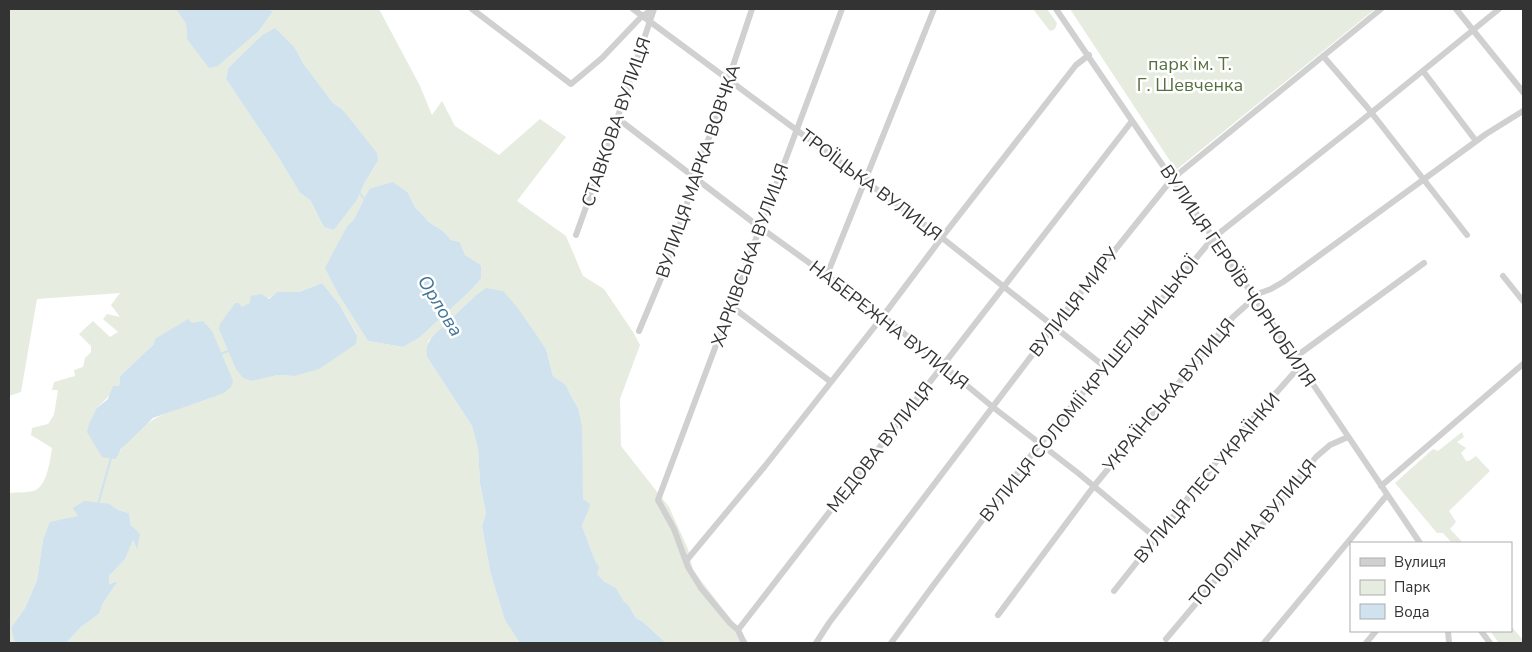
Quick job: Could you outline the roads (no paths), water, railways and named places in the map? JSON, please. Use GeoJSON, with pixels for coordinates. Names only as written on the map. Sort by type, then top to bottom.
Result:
{"type":"FeatureCollection","features":[{"type":"Feature","properties":{"kind":"street"},"geometry":{"type":"LineString","coordinates":[[472,9],[571,84],[602,58],[642,16],[654,9]]}},
{"type":"Feature","properties":{"kind":"street","name":"ТРОЇЦЬКА ВУЛИЦЯ"},"geometry":{"type":"LineString","coordinates":[[633,9],[941,237],[1105,367]]}},
{"type":"Feature","properties":{"kind":"street","name":"СТАВКОВА ВУЛИЦЯ"},"geometry":{"type":"LineString","coordinates":[[576,235],[654,9]]}},
{"type":"Feature","properties":{"kind":"street","name":"ВУЛИЦЯ МАРКА ВОВЧКА"},"geometry":{"type":"LineString","coordinates":[[639,332],[665,269],[752,9]]}},
{"type":"Feature","properties":{"kind":"street","name":"ХАРКІВСЬКА ВУЛИЦЯ"},"geometry":{"type":"LineString","coordinates":[[686,561],[674,529],[658,500],[842,9]]}},
{"type":"Feature","properties":{"kind":"street"},"geometry":{"type":"LineString","coordinates":[[827,275],[934,9]]}},
{"type":"Feature","properties":{"kind":"street","name":"ВУЛИЦЯ ГЕРОЇВ ЧОРНОБИЛЯ"},"geometry":{"type":"LineString","coordinates":[[1056,9],[1419,542]]}},
{"type":"Feature","properties":{"kind":"street","name":"ВУЛИЦЯ МИРУ"},"geometry":{"type":"LineString","coordinates":[[816,643],[829,623],[994,408],[1054,326],[1172,179],[1381,9]]}},
{"type":"Feature","properties":{"kind":"street"},"geometry":{"type":"LineString","coordinates":[[1456,9],[1523,92]]}},
{"type":"Feature","properties":{"kind":"street","name":"ВУЛИЦЯ СОЛОМІЇ КРУШЕЛЬНИЦЬКОЇ"},"geometry":{"type":"LineString","coordinates":[[891,643],[1041,443],[1213,238],[1499,9]]}},
{"type":"Feature","properties":{"kind":"street"},"geometry":{"type":"LineString","coordinates":[[744,643],[738,630],[701,588],[686,561],[765,466],[883,316],[941,237],[1076,65],[1089,55]]}},
{"type":"Feature","properties":{"kind":"street"},"geometry":{"type":"LineString","coordinates":[[1323,56],[1424,179],[1466,235]]}},
{"type":"Feature","properties":{"kind":"street"},"geometry":{"type":"LineString","coordinates":[[1423,71],[1476,141]]}},
{"type":"Feature","properties":{"kind":"street","name":"УКРАЇНСЬКА ВУЛИЦЯ"},"geometry":{"type":"LineString","coordinates":[[998,615],[1094,486],[1233,317],[1254,297],[1283,282],[1476,141],[1523,111]]}},
{"type":"Feature","properties":{"kind":"street","name":"НАБЕРЕЖНА ВУЛИЦЯ"},"geometry":{"type":"LineString","coordinates":[[617,118],[761,228],[883,316],[1156,538]]}},
{"type":"Feature","properties":{"kind":"street","name":"МЕДОВА ВУЛИЦЯ"},"geometry":{"type":"LineString","coordinates":[[738,630],[1132,121]]}},
{"type":"Feature","properties":{"kind":"street"},"geometry":{"type":"LineString","coordinates":[[1294,358],[1424,263]]}},
{"type":"Feature","properties":{"kind":"street"},"geometry":{"type":"LineString","coordinates":[[1503,276],[1523,301]]}},
{"type":"Feature","properties":{"kind":"street"},"geometry":{"type":"LineString","coordinates":[[731,306],[831,382]]}},
{"type":"Feature","properties":{"kind":"street"},"geometry":{"type":"LineString","coordinates":[[1381,486],[1523,364]]}},
{"type":"Feature","properties":{"kind":"street","name":"ВУЛИЦЯ ЛЕСІ УКРАЇНКИ"},"geometry":{"type":"LineString","coordinates":[[1114,591],[1229,446],[1300,366]]}},
{"type":"Feature","properties":{"kind":"street","name":"ТОПОЛИНА ВУЛИЦЯ"},"geometry":{"type":"LineString","coordinates":[[1166,639],[1263,524],[1316,457],[1330,444],[1348,437]]}},
{"type":"Feature","properties":{"kind":"street"},"geometry":{"type":"LineString","coordinates":[[1264,643],[1387,495]]}},
{"type":"Feature","properties":{"kind":"street"},"geometry":{"type":"LineString","coordinates":[[1366,643],[1375,632]]}},
{"type":"Feature","properties":{"kind":"street"},"geometry":{"type":"LineString","coordinates":[[1482,632],[1490,643]]}},
{"type":"Feature","properties":{"kind":"water"},"geometry":{"type":"Polygon","coordinates":[[[176,9],[266,9],[273,11],[259,31],[218,66],[209,68],[187,39],[186,24],[176,9]]]}},
{"type":"Feature","properties":{"kind":"water"},"geometry":{"type":"Polygon","coordinates":[[[275,28],[295,48],[303,63],[333,103],[342,109],[377,153],[378,161],[357,200],[334,230],[324,227],[310,200],[300,193],[226,79],[228,68],[261,36],[275,28]]]}},
{"type":"Feature","properties":{"kind":"water"},"geometry":{"type":"Polygon","coordinates":[[[393,182],[408,193],[415,207],[429,222],[443,231],[451,240],[460,242],[465,255],[481,265],[481,279],[469,292],[419,338],[403,347],[368,341],[338,294],[325,268],[369,189],[393,182]]]}},
{"type":"Feature","properties":{"kind":"water"},"geometry":{"type":"Polygon","coordinates":[[[322,283],[339,304],[357,335],[356,344],[319,369],[294,376],[278,375],[252,381],[243,378],[236,369],[219,329],[220,324],[235,303],[239,303],[242,307],[250,303],[251,296],[261,294],[269,299],[277,292],[299,292],[322,283]]]}},
{"type":"Feature","properties":{"kind":"water"},"geometry":{"type":"Polygon","coordinates":[[[486,288],[503,291],[517,307],[546,349],[553,376],[566,385],[578,408],[582,427],[583,499],[590,504],[582,526],[596,563],[599,566],[597,574],[605,582],[616,588],[636,618],[642,621],[666,643],[520,643],[505,620],[490,571],[482,526],[486,513],[480,484],[478,449],[472,426],[427,357],[428,343],[433,336],[486,288]]]}},
{"type":"Feature","properties":{"kind":"water"},"geometry":{"type":"Polygon","coordinates":[[[188,319],[192,323],[203,321],[212,331],[233,381],[231,387],[224,393],[153,418],[121,449],[116,459],[102,457],[87,432],[97,408],[108,399],[113,386],[119,386],[120,376],[154,344],[155,339],[188,319]]]}},
{"type":"Feature","properties":{"kind":"water"},"geometry":{"type":"Polygon","coordinates":[[[84,501],[110,504],[118,510],[129,513],[131,525],[140,534],[137,549],[133,540],[125,559],[109,576],[109,584],[118,581],[103,603],[99,614],[81,627],[66,643],[15,643],[11,628],[25,608],[37,580],[43,540],[50,522],[78,516],[73,508],[84,501]]]}},
{"type":"Feature","properties":{"kind":"waterway","name":"Орлова"},"geometry":{"type":"LineString","coordinates":[[359,192],[365,200]]}},
{"type":"Feature","properties":{"kind":"waterway","name":"Орлова"},"geometry":{"type":"LineString","coordinates":[[443,312],[449,321]]}},
{"type":"Feature","properties":{"kind":"waterway"},"geometry":{"type":"LineString","coordinates":[[221,354],[230,350]]}},
{"type":"Feature","properties":{"kind":"waterway"},"geometry":{"type":"LineString","coordinates":[[98,504],[111,458]]}},
{"type":"Feature","properties":{"kind":"park label","name":"парк ім. Т. Г. Шевченка"},"geometry":{"type":"Point","coordinates":[1190,74]}}]}
